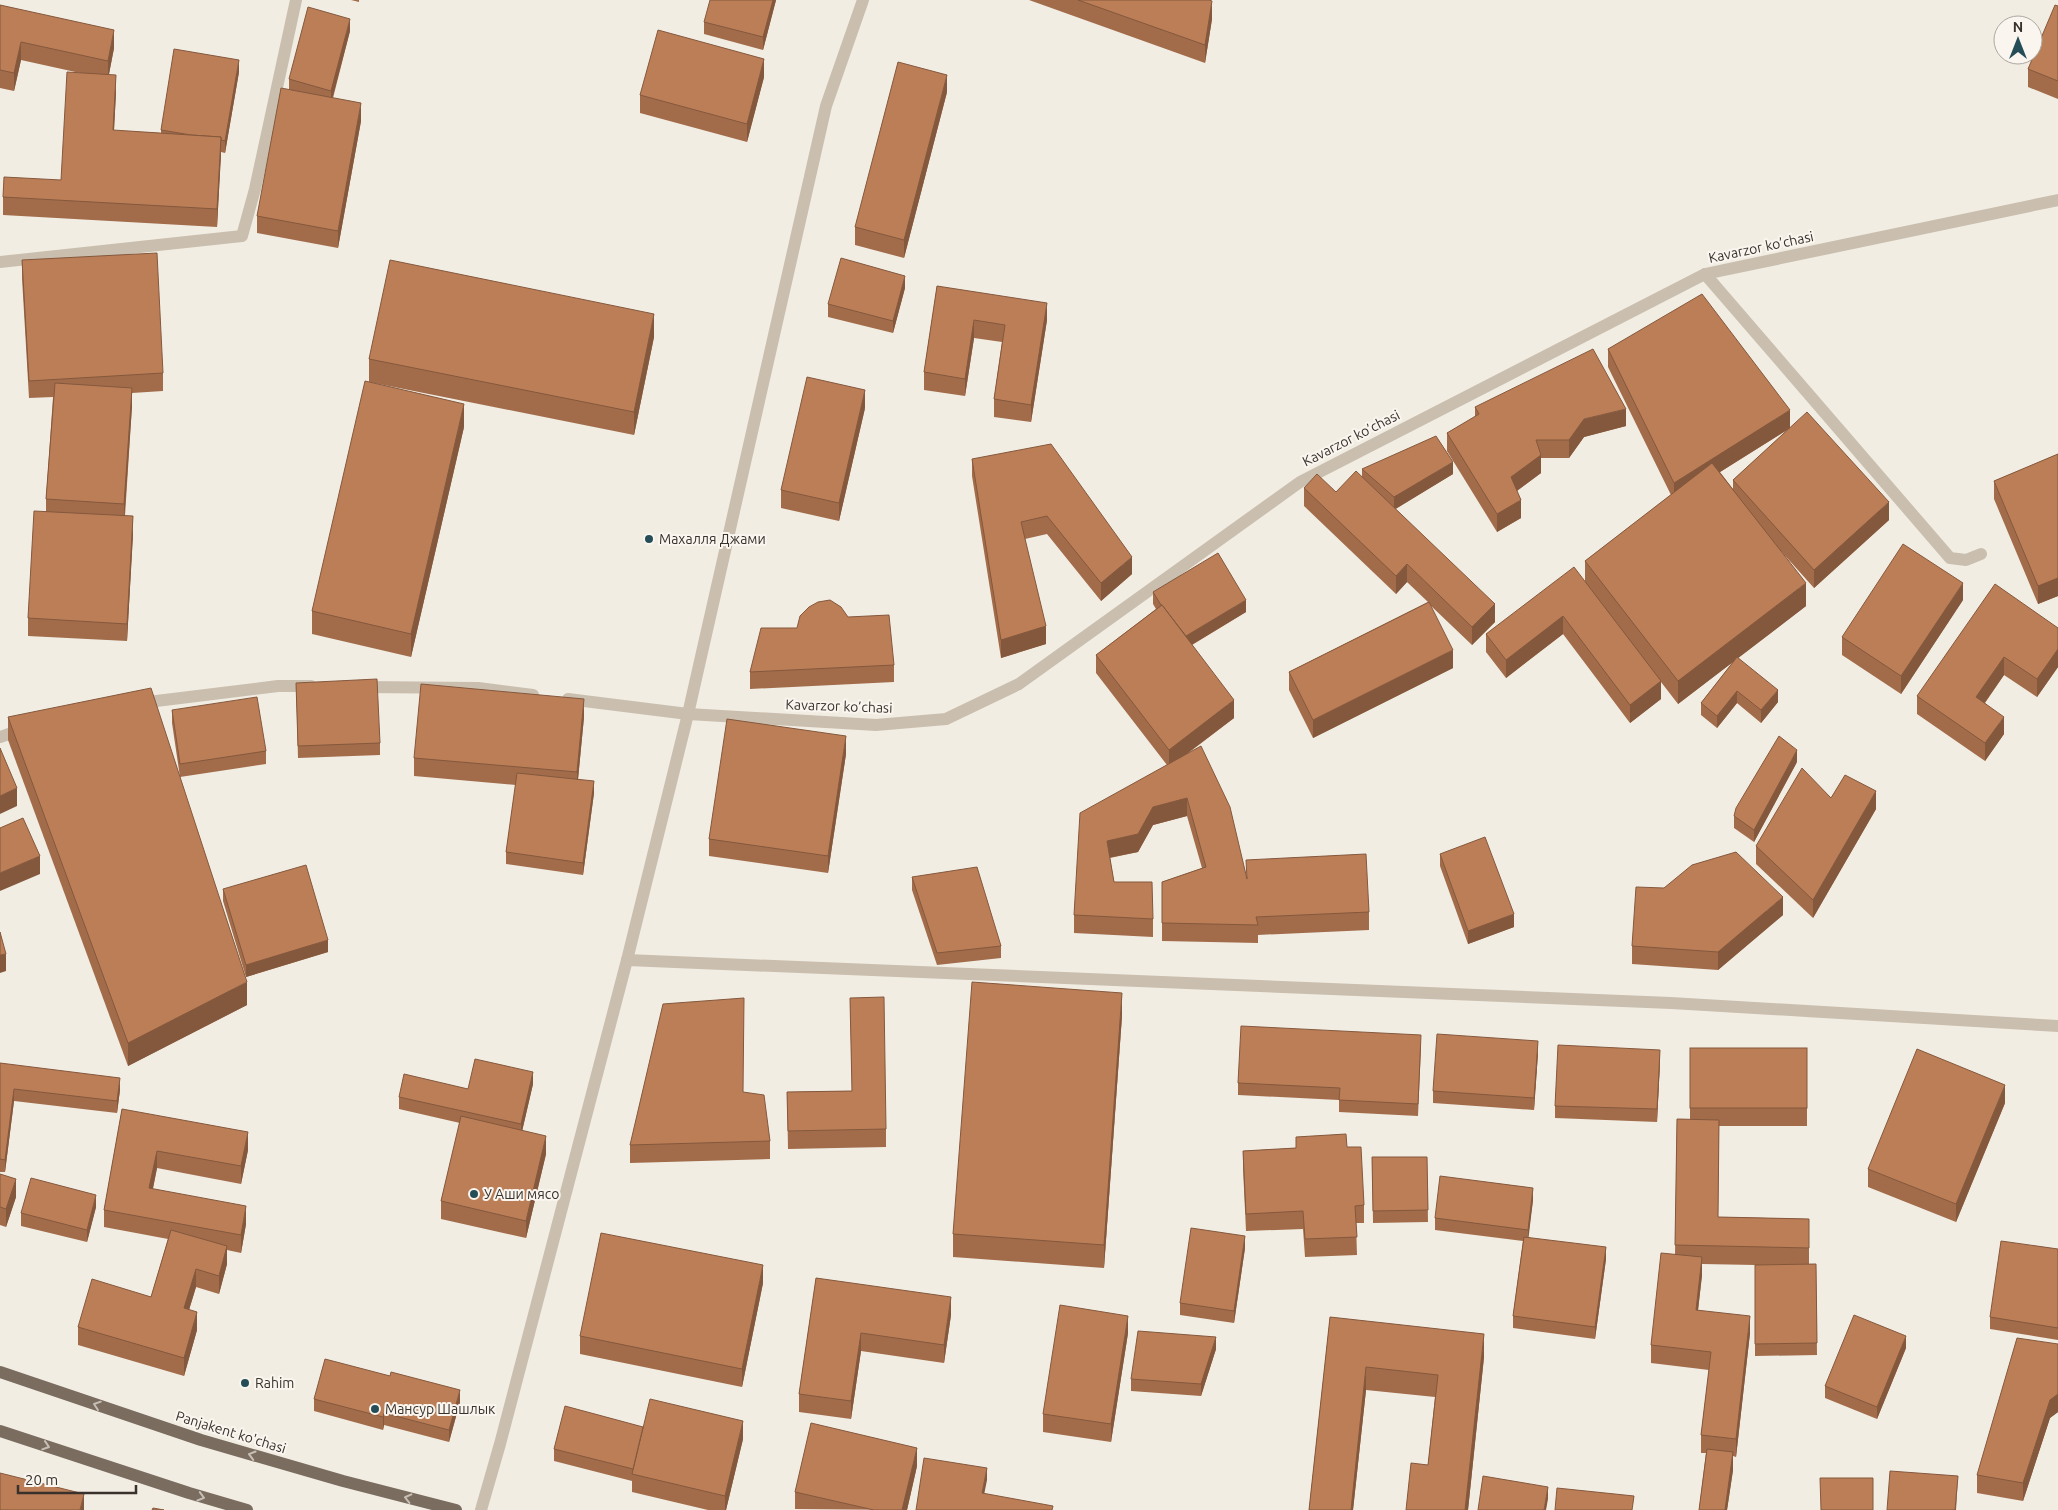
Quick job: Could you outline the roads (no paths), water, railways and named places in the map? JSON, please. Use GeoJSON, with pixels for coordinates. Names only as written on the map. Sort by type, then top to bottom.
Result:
{"type":"FeatureCollection","features":[{"type":"Feature","properties":{"kind":"main road","name":"Panjakent ko'chasi"},"geometry":{"type":"LineString","coordinates":[[0,1372],[201,1440],[343,1482],[456,1510]]}},
{"type":"Feature","properties":{"kind":"main road"},"geometry":{"type":"LineString","coordinates":[[0,1430],[189,1493],[247,1510]]}},
{"type":"Feature","properties":{"kind":"street"},"geometry":{"type":"LineString","coordinates":[[0,262],[242,236],[256,189],[296,0]]}},
{"type":"Feature","properties":{"kind":"street"},"geometry":{"type":"LineString","coordinates":[[481,1510],[627,960],[688,714],[826,106],[863,0]]}},
{"type":"Feature","properties":{"kind":"street","name":"Kavarzor ko’chasi"},"geometry":{"type":"LineString","coordinates":[[344,686],[478,688],[688,714],[876,725],[946,719],[1019,684],[1300,482],[1705,274],[2058,200]]}},
{"type":"Feature","properties":{"kind":"street"},"geometry":{"type":"LineString","coordinates":[[1705,274],[1950,558],[1966,560],[1981,554]]}},
{"type":"Feature","properties":{"kind":"street"},"geometry":{"type":"LineString","coordinates":[[130,704],[278,686],[325,686]]}},
{"type":"Feature","properties":{"kind":"street"},"geometry":{"type":"LineString","coordinates":[[0,737],[36,725]]}},
{"type":"Feature","properties":{"kind":"street"},"geometry":{"type":"LineString","coordinates":[[627,960],[1671,1003],[2058,1026]]}},
{"type":"Feature","properties":{"kind":"place","name":"Махалля Джами"},"geometry":{"type":"Point","coordinates":[649,539]}},
{"type":"Feature","properties":{"kind":"place","name":"У Аши мясо"},"geometry":{"type":"Point","coordinates":[474,1194]}},
{"type":"Feature","properties":{"kind":"place","name":"Rahim"},"geometry":{"type":"Point","coordinates":[245,1383]}},
{"type":"Feature","properties":{"kind":"place","name":"Мансур Шашлык"},"geometry":{"type":"Point","coordinates":[375,1409]}}]}
